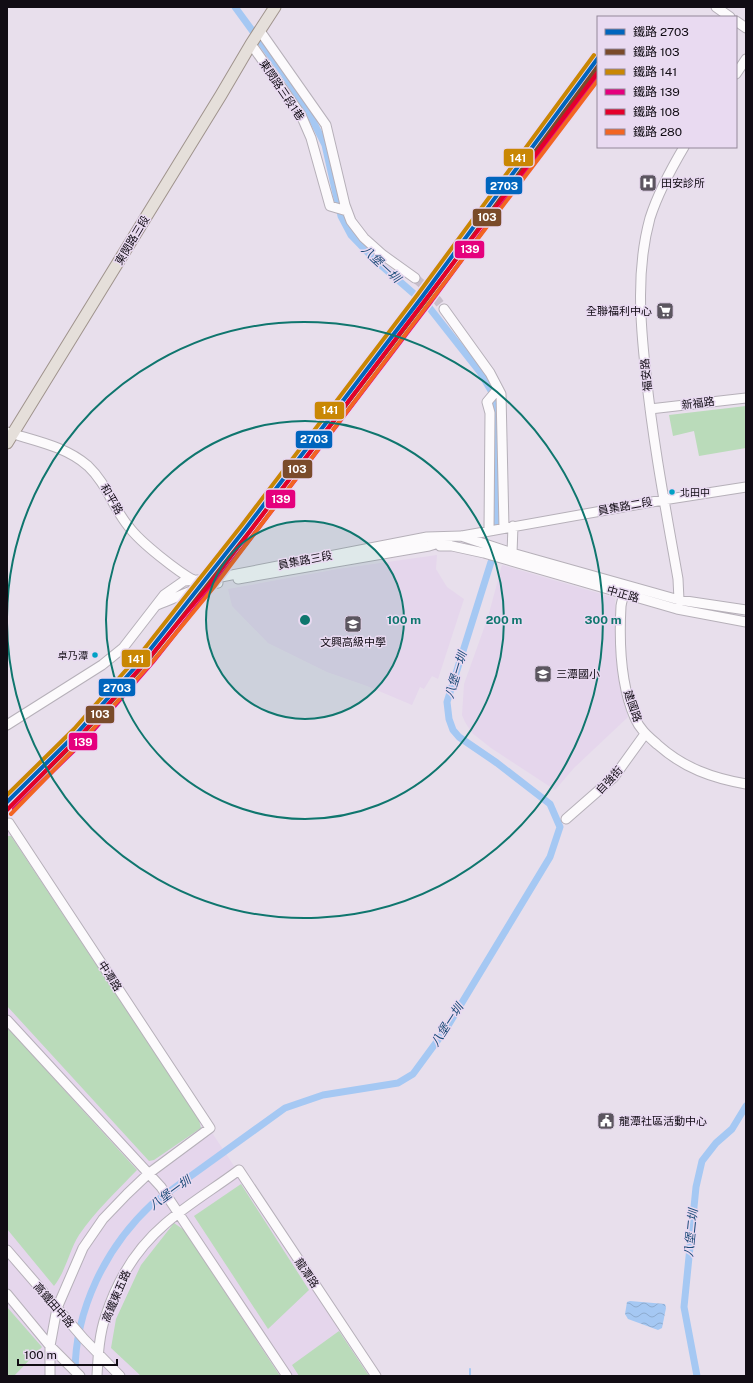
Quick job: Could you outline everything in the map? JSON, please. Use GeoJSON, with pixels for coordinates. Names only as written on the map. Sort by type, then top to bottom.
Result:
{"type":"FeatureCollection","features":[{"type":"Feature","properties":{"kind":"main road","name":"東閔路三段"},"geometry":{"type":"LineString","coordinates":[[9,436],[275,7]]}},
{"type":"Feature","properties":{"kind":"street"},"geometry":{"type":"LineString","coordinates":[[716,7],[729,16]]}},
{"type":"Feature","properties":{"kind":"street"},"geometry":{"type":"LineString","coordinates":[[737,22],[746,28]]}},
{"type":"Feature","properties":{"kind":"street","name":"東閔路三段1巷"},"geometry":{"type":"LineString","coordinates":[[256,37],[312,138],[330,206],[347,210]]}},
{"type":"Feature","properties":{"kind":"street"},"geometry":{"type":"LineString","coordinates":[[256,37],[326,125],[351,221],[364,238],[383,255],[415,278]]}},
{"type":"Feature","properties":{"kind":"street"},"geometry":{"type":"LineString","coordinates":[[737,72],[746,59]]}},
{"type":"Feature","properties":{"kind":"street","name":"福安路"},"geometry":{"type":"LineString","coordinates":[[678,604],[678,579],[663,500],[650,409],[640,306],[643,254],[650,218],[659,194],[683,148]]}},
{"type":"Feature","properties":{"kind":"street"},"geometry":{"type":"LineString","coordinates":[[444,309],[490,373],[501,394],[508,527],[512,553]]}},
{"type":"Feature","properties":{"kind":"street"},"geometry":{"type":"LineString","coordinates":[[429,546],[462,536],[489,531],[490,413],[487,402],[498,389]]}},
{"type":"Feature","properties":{"kind":"street","name":"新福路"},"geometry":{"type":"LineString","coordinates":[[650,409],[746,398]]}},
{"type":"Feature","properties":{"kind":"street","name":"和平路"},"geometry":{"type":"LineString","coordinates":[[9,436],[68,452],[88,466],[102,481],[128,527],[147,545],[193,580],[208,585]]}},
{"type":"Feature","properties":{"kind":"street","name":"員集路二段"},"geometry":{"type":"LineString","coordinates":[[489,531],[746,487]]}},
{"type":"Feature","properties":{"kind":"street"},"geometry":{"type":"LineString","coordinates":[[462,536],[485,549]]}},
{"type":"Feature","properties":{"kind":"street","name":"員集路三段"},"geometry":{"type":"LineString","coordinates":[[7,725],[102,665],[123,648],[164,595],[184,581],[211,579],[427,537],[462,536]]}},
{"type":"Feature","properties":{"kind":"street"},"geometry":{"type":"LineString","coordinates":[[429,546],[452,546],[485,549]]}},
{"type":"Feature","properties":{"kind":"street","name":"員集路三段"},"geometry":{"type":"LineString","coordinates":[[157,605],[208,585],[429,546]]}},
{"type":"Feature","properties":{"kind":"street","name":"中正路"},"geometry":{"type":"LineString","coordinates":[[485,549],[512,553],[624,590]]}},
{"type":"Feature","properties":{"kind":"street","name":"中正路"},"geometry":{"type":"LineString","coordinates":[[485,549],[502,558],[746,622]]}},
{"type":"Feature","properties":{"kind":"street","name":"建國路"},"geometry":{"type":"LineString","coordinates":[[624,590],[622,605],[623,669],[628,699],[635,719],[645,734],[667,754],[684,765],[722,780],[746,784]]}},
{"type":"Feature","properties":{"kind":"street","name":"中正路"},"geometry":{"type":"LineString","coordinates":[[678,604],[746,610]]}},
{"type":"Feature","properties":{"kind":"street","name":"自強街"},"geometry":{"type":"LineString","coordinates":[[566,819],[614,777],[645,734]]}},
{"type":"Feature","properties":{"kind":"street","name":"中潭路"},"geometry":{"type":"LineString","coordinates":[[8,824],[210,1128],[148,1174]]}},
{"type":"Feature","properties":{"kind":"street"},"geometry":{"type":"LineString","coordinates":[[7,1020],[161,1187],[287,1376]]}},
{"type":"Feature","properties":{"kind":"street","name":"高鐵東五路"},"geometry":{"type":"LineString","coordinates":[[97,1376],[98,1356],[105,1316],[126,1270],[144,1245],[164,1224],[239,1170]]}},
{"type":"Feature","properties":{"kind":"street","name":"龍潭路"},"geometry":{"type":"LineString","coordinates":[[239,1170],[376,1376]]}},
{"type":"Feature","properties":{"kind":"street"},"geometry":{"type":"LineString","coordinates":[[50,1376],[50,1346],[57,1308],[87,1242],[103,1220],[148,1174]]}},
{"type":"Feature","properties":{"kind":"street","name":"高鐵田中路"},"geometry":{"type":"LineString","coordinates":[[7,1250],[98,1356],[120,1376]]}},
{"type":"Feature","properties":{"kind":"street"},"geometry":{"type":"LineString","coordinates":[[7,1294],[50,1346],[80,1376]]}},
{"type":"Feature","properties":{"kind":"shaded area","name":"文興高級中學"},"geometry":{"type":"Polygon","coordinates":[[[437,555],[436,569],[447,587],[464,599],[438,679],[432,676],[424,689],[420,687],[412,705],[367,686],[327,672],[268,643],[232,606],[228,589],[338,569],[437,555]]]}},
{"type":"Feature","properties":{"kind":"shaded area","name":"三潭國小"},"geometry":{"type":"Polygon","coordinates":[[[502,565],[615,598],[617,664],[628,717],[574,768],[555,790],[491,748],[472,733],[462,715],[464,684],[488,617],[502,565]]]}},
{"type":"Feature","properties":{"kind":"shaded area"},"geometry":{"type":"Polygon","coordinates":[[[7,822],[193,1104],[373,1376],[7,1376],[7,822]]]}},
{"type":"Feature","properties":{"kind":"green space"},"geometry":{"type":"Polygon","coordinates":[[[746,406],[746,448],[699,456],[694,431],[673,436],[669,415],[746,406]]]}},
{"type":"Feature","properties":{"kind":"green space"},"geometry":{"type":"Polygon","coordinates":[[[7,836],[11,836],[199,1120],[201,1128],[154,1160],[149,1161],[7,1006],[7,836]]]}},
{"type":"Feature","properties":{"kind":"green space"},"geometry":{"type":"Polygon","coordinates":[[[7,1027],[137,1170],[106,1201],[85,1226],[76,1241],[62,1274],[54,1286],[7,1229],[7,1027]]]}},
{"type":"Feature","properties":{"kind":"green space"},"geometry":{"type":"Polygon","coordinates":[[[241,1184],[309,1290],[268,1329],[194,1216],[241,1184]]]}},
{"type":"Feature","properties":{"kind":"green space"},"geometry":{"type":"Polygon","coordinates":[[[174,1223],[184,1230],[280,1376],[141,1376],[111,1348],[116,1319],[141,1265],[174,1223]]]}},
{"type":"Feature","properties":{"kind":"green space"},"geometry":{"type":"Polygon","coordinates":[[[7,1307],[42,1347],[14,1376],[7,1376],[7,1307]]]}},
{"type":"Feature","properties":{"kind":"green space"},"geometry":{"type":"Polygon","coordinates":[[[339,1331],[369,1376],[299,1376],[292,1365],[339,1331]]]}},
{"type":"Feature","properties":{"kind":"water"},"geometry":{"type":"Polygon","coordinates":[[[627,1302],[665,1304],[666,1308],[662,1328],[658,1330],[628,1319],[625,1314],[627,1302]]]}},
{"type":"Feature","properties":{"kind":"waterway","name":"八堡一圳"},"geometry":{"type":"LineString","coordinates":[[235,7],[284,74],[313,121],[325,145],[341,216],[351,235],[375,260],[428,306],[480,372],[496,399],[496,522]]}},
{"type":"Feature","properties":{"kind":"waterway","name":"八堡一圳"},"geometry":{"type":"LineString","coordinates":[[75,1373],[76,1349],[87,1303],[107,1259],[135,1221],[152,1204],[285,1108],[323,1095],[398,1083],[413,1074],[446,1029],[550,857],[560,827],[550,804],[497,763],[459,737],[453,730],[449,719],[447,702],[491,562]]}},
{"type":"Feature","properties":{"kind":"waterway","name":"八堡二圳"},"geometry":{"type":"LineString","coordinates":[[697,1376],[684,1307],[696,1187],[702,1161],[716,1143],[732,1129],[746,1106]]}},
{"type":"Feature","properties":{"kind":"waterway"},"geometry":{"type":"LineString","coordinates":[[470,1369],[470,1376]]}},
{"type":"Feature","properties":{"kind":"tunnel"},"geometry":{"type":"LineString","coordinates":[[415,278],[431,292],[444,309]]}},
{"type":"Feature","properties":{"kind":"rail line","name":"141"},"geometry":{"type":"LineString","coordinates":[[7,795],[74,729],[141,653],[242,525],[418,294],[594,55]]}},
{"type":"Feature","properties":{"kind":"rail line","name":"2703"},"geometry":{"type":"LineString","coordinates":[[7,802],[78,732],[145,656],[246,528],[422,297],[597,59]]}},
{"type":"Feature","properties":{"kind":"rail line","name":"103"},"geometry":{"type":"LineString","coordinates":[[11,806],[82,735],[149,659],[250,531],[426,300],[597,67]]}},
{"type":"Feature","properties":{"kind":"rail line","name":"108"},"geometry":{"type":"LineString","coordinates":[[7,810],[81,735],[149,658],[210,584],[597,73]]}},
{"type":"Feature","properties":{"kind":"rail line","name":"139"},"geometry":{"type":"LineString","coordinates":[[14,809],[86,739],[153,662],[254,534],[430,303],[597,76]]}},
{"type":"Feature","properties":{"kind":"rail line","name":"280"},"geometry":{"type":"LineString","coordinates":[[11,814],[85,738],[153,661],[214,587],[597,81]]}},
{"type":"Feature","properties":{"kind":"place","name":"田安診所"},"geometry":{"type":"Point","coordinates":[648,183]}},
{"type":"Feature","properties":{"kind":"place","name":"全聯福利中心"},"geometry":{"type":"Point","coordinates":[665,311]}},
{"type":"Feature","properties":{"kind":"place","name":"北田中"},"geometry":{"type":"Point","coordinates":[672,492]}},
{"type":"Feature","properties":{"kind":"place","name":"文興高級中學"},"geometry":{"type":"Point","coordinates":[353,624]}},
{"type":"Feature","properties":{"kind":"place","name":"卓乃潭"},"geometry":{"type":"Point","coordinates":[95,655]}},
{"type":"Feature","properties":{"kind":"place","name":"三潭國小"},"geometry":{"type":"Point","coordinates":[543,674]}},
{"type":"Feature","properties":{"kind":"place","name":"龍潭社區活動中心"},"geometry":{"type":"Point","coordinates":[606,1121]}}]}
